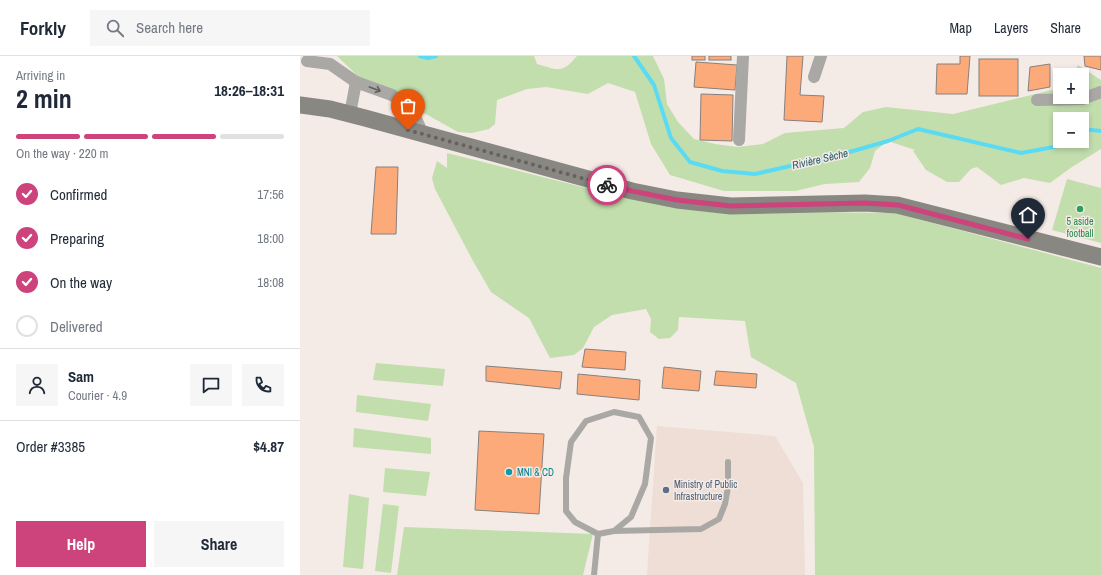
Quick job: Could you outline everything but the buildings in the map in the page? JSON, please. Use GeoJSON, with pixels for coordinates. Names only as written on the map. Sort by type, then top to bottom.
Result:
{"type":"FeatureCollection","features":[{"type":"Feature","properties":{"kind":"main road"},"geometry":{"type":"LineString","coordinates":[[300,105],[330,109],[350,114],[632,191],[677,200],[731,206],[865,203],[898,205],[1101,257]]}},
{"type":"Feature","properties":{"kind":"street"},"geometry":{"type":"LineString","coordinates":[[739,140],[743,56]]}},
{"type":"Feature","properties":{"kind":"street"},"geometry":{"type":"LineString","coordinates":[[814,77],[821,56]]}},
{"type":"Feature","properties":{"kind":"street"},"geometry":{"type":"LineString","coordinates":[[307,61],[330,64],[356,82],[392,95],[412,110],[423,134]]}},
{"type":"Feature","properties":{"kind":"street"},"geometry":{"type":"LineString","coordinates":[[350,114],[356,82]]}},
{"type":"Feature","properties":{"kind":"street"},"geometry":{"type":"LineString","coordinates":[[1037,100],[1082,99],[1101,92]]}},
{"type":"Feature","properties":{"kind":"lane"},"geometry":{"type":"LineString","coordinates":[[614,531],[631,518],[642,491],[651,438],[639,417],[614,412],[586,421],[571,442],[566,478],[566,511],[575,522],[598,534],[614,531],[701,529],[720,519],[726,504],[728,462]]}},
{"type":"Feature","properties":{"kind":"lane"},"geometry":{"type":"LineString","coordinates":[[594,575],[598,534]]}},
{"type":"Feature","properties":{"kind":"shaded area"},"geometry":{"type":"Polygon","coordinates":[[[657,426],[775,436],[803,483],[805,575],[647,575],[657,426]]]}},
{"type":"Feature","properties":{"kind":"green space"},"geometry":{"type":"Polygon","coordinates":[[[337,56],[534,56],[537,64],[559,69],[567,66],[577,56],[653,56],[664,79],[667,104],[678,122],[694,139],[738,147],[763,144],[785,133],[844,128],[863,112],[886,107],[953,114],[1053,90],[1053,104],[1089,104],[1089,72],[1101,80],[1101,149],[1050,183],[1024,178],[1001,185],[977,167],[971,169],[959,182],[947,182],[926,170],[913,151],[915,150],[888,141],[875,151],[870,168],[859,182],[825,184],[795,191],[724,191],[670,175],[651,144],[635,92],[608,83],[588,94],[546,87],[527,89],[497,100],[495,124],[489,129],[472,133],[458,132],[424,113],[416,105],[396,92],[362,80],[337,56]]]}},
{"type":"Feature","properties":{"kind":"green space"},"geometry":{"type":"Polygon","coordinates":[[[447,153],[594,190],[593,186],[709,211],[895,213],[1101,268],[1101,575],[815,575],[814,447],[796,383],[751,357],[745,321],[679,317],[678,330],[670,338],[659,339],[650,332],[651,319],[646,309],[612,315],[594,327],[583,348],[574,355],[550,358],[529,318],[491,292],[435,189],[432,178],[437,161],[447,168],[447,153]]]}},
{"type":"Feature","properties":{"kind":"green space","name":"5 aside football"},"geometry":{"type":"Polygon","coordinates":[[[1067,179],[1101,188],[1101,243],[1052,230],[1067,179]]]}},
{"type":"Feature","properties":{"kind":"green space"},"geometry":{"type":"Polygon","coordinates":[[[376,363],[445,369],[443,386],[373,380],[376,363]]]}},
{"type":"Feature","properties":{"kind":"green space"},"geometry":{"type":"Polygon","coordinates":[[[357,395],[431,404],[428,421],[356,412],[357,395]]]}},
{"type":"Feature","properties":{"kind":"green space"},"geometry":{"type":"Polygon","coordinates":[[[354,428],[431,438],[431,454],[353,447],[354,428]]]}},
{"type":"Feature","properties":{"kind":"green space"},"geometry":{"type":"Polygon","coordinates":[[[385,468],[430,472],[426,496],[383,492],[385,468]]]}},
{"type":"Feature","properties":{"kind":"green space"},"geometry":{"type":"Polygon","coordinates":[[[349,494],[369,498],[363,569],[343,567],[349,494]]]}},
{"type":"Feature","properties":{"kind":"green space"},"geometry":{"type":"Polygon","coordinates":[[[383,504],[399,506],[391,573],[375,571],[383,504]]]}},
{"type":"Feature","properties":{"kind":"green space"},"geometry":{"type":"Polygon","coordinates":[[[404,527],[593,534],[583,575],[397,575],[404,527]]]}},
{"type":"Feature","properties":{"kind":"waterway","name":"Rivière Sèche"},"geometry":{"type":"LineString","coordinates":[[420,56],[428,58],[436,56]]}},
{"type":"Feature","properties":{"kind":"waterway","name":"Rivière Sèche"},"geometry":{"type":"LineString","coordinates":[[634,56],[654,85],[671,138],[690,162],[722,171],[755,174],[839,155],[888,141],[918,129],[1021,153],[1053,147]]}},
{"type":"Feature","properties":{"kind":"waterway","name":"Rivière Sèche"},"geometry":{"type":"LineString","coordinates":[[1089,130],[1101,131]]}},
{"type":"Feature","properties":{"kind":"way so far"},"geometry":{"type":"LineString","coordinates":[[408,130],[607,185]]}},
{"type":"Feature","properties":{"kind":"place","name":"5 aside football"},"geometry":{"type":"Point","coordinates":[1080,209]}},
{"type":"Feature","properties":{"kind":"place","name":"MNI & CD"},"geometry":{"type":"Point","coordinates":[509,472]}},
{"type":"Feature","properties":{"kind":"place","name":"Ministry of Public Infrastructure"},"geometry":{"type":"Point","coordinates":[666,490]}},
{"type":"Feature","properties":{"kind":"route"},"geometry":{"type":"LineString","coordinates":[[607,185],[677,200],[731,206],[865,203],[898,205],[1028,239]]}}]}
